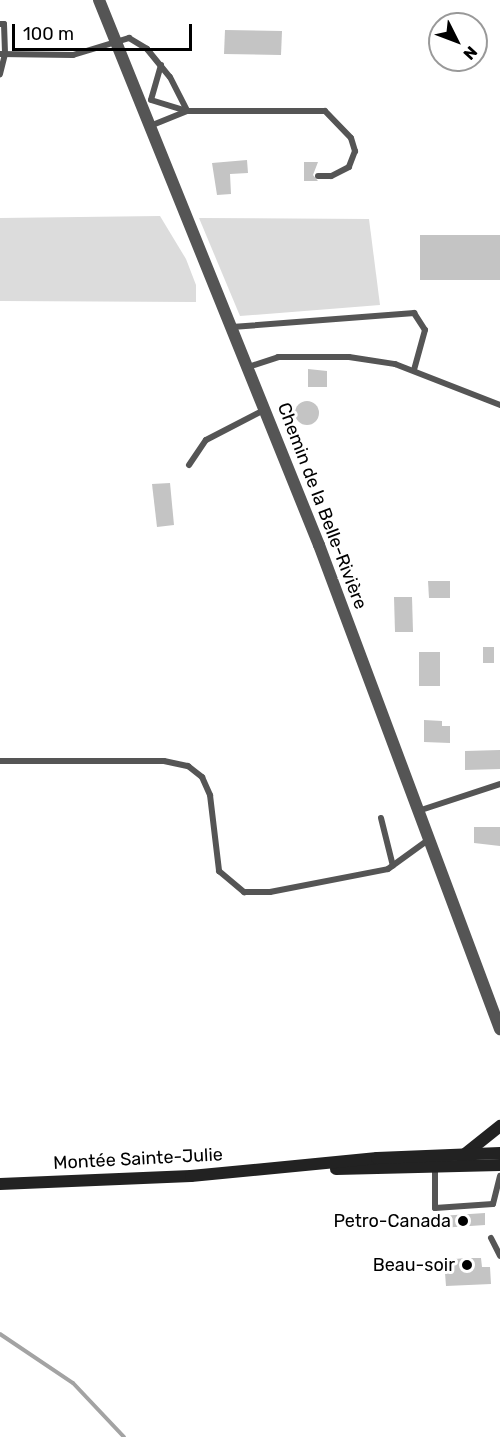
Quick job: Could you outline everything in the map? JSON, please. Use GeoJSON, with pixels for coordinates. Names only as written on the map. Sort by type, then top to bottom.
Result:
{"type":"FeatureCollection","features":[{"type":"Feature","properties":{"kind":"main road"},"geometry":{"type":"LineString","coordinates":[[465,1154],[500,1126]]}},
{"type":"Feature","properties":{"kind":"main road","name":"Montée Sainte-Julie"},"geometry":{"type":"LineString","coordinates":[[0,1184],[500,1153]]}},
{"type":"Feature","properties":{"kind":"main road","name":"Montée Sainte-Julie"},"geometry":{"type":"LineString","coordinates":[[277,1168],[500,1165]]}},
{"type":"Feature","properties":{"kind":"street","name":"Chemin de la Belle-Rivière"},"geometry":{"type":"LineString","coordinates":[[99,0],[114,39],[146,102],[150,126],[266,410],[500,1029]]}},
{"type":"Feature","properties":{"kind":"lane"},"geometry":{"type":"LineString","coordinates":[[0,24],[4,24],[0,75]]}},
{"type":"Feature","properties":{"kind":"lane"},"geometry":{"type":"LineString","coordinates":[[2,54],[73,55],[114,39],[139,42],[160,65],[187,111]]}},
{"type":"Feature","properties":{"kind":"lane"},"geometry":{"type":"LineString","coordinates":[[160,65],[146,102],[187,111],[331,113],[351,138],[355,157],[349,167],[335,175],[318,176]]}},
{"type":"Feature","properties":{"kind":"lane"},"geometry":{"type":"LineString","coordinates":[[150,126],[187,111]]}},
{"type":"Feature","properties":{"kind":"lane"},"geometry":{"type":"LineString","coordinates":[[232,327],[414,313],[425,330],[414,370]]}},
{"type":"Feature","properties":{"kind":"lane"},"geometry":{"type":"LineString","coordinates":[[248,367],[278,357],[349,357],[414,370],[500,405]]}},
{"type":"Feature","properties":{"kind":"lane"},"geometry":{"type":"LineString","coordinates":[[189,465],[206,440],[266,410]]}},
{"type":"Feature","properties":{"kind":"lane"},"geometry":{"type":"LineString","coordinates":[[0,761],[164,761],[188,766],[202,777],[210,795],[219,871],[244,892],[357,878],[393,866],[428,840]]}},
{"type":"Feature","properties":{"kind":"lane"},"geometry":{"type":"LineString","coordinates":[[417,812],[500,784]]}},
{"type":"Feature","properties":{"kind":"lane"},"geometry":{"type":"LineString","coordinates":[[381,818],[393,866]]}},
{"type":"Feature","properties":{"kind":"lane"},"geometry":{"type":"LineString","coordinates":[[435,1167],[435,1208],[493,1204],[500,1209]]}},
{"type":"Feature","properties":{"kind":"lane"},"geometry":{"type":"LineString","coordinates":[[493,1204],[500,1176]]}},
{"type":"Feature","properties":{"kind":"lane"},"geometry":{"type":"LineString","coordinates":[[491,1238],[500,1256]]}},
{"type":"Feature","properties":{"kind":"shaded area"},"geometry":{"type":"Polygon","coordinates":[[[160,216],[186,259],[196,285],[196,302],[0,301],[0,218],[160,216]]]}},
{"type":"Feature","properties":{"kind":"shaded area"},"geometry":{"type":"Polygon","coordinates":[[[199,218],[369,219],[380,305],[240,316],[199,218]]]}},
{"type":"Feature","properties":{"kind":"building"},"geometry":{"type":"Polygon","coordinates":[[[225,30],[282,31],[281,55],[224,54],[225,30]]]}},
{"type":"Feature","properties":{"kind":"building"},"geometry":{"type":"Polygon","coordinates":[[[247,160],[248,173],[230,174],[231,194],[217,195],[212,163],[247,160]]]}},
{"type":"Feature","properties":{"kind":"building"},"geometry":{"type":"Polygon","coordinates":[[[304,162],[318,162],[313,175],[318,181],[304,181],[304,162]]]}},
{"type":"Feature","properties":{"kind":"building"},"geometry":{"type":"Polygon","coordinates":[[[420,235],[500,235],[500,280],[420,280],[420,235]]]}},
{"type":"Feature","properties":{"kind":"building"},"geometry":{"type":"Polygon","coordinates":[[[308,369],[327,371],[327,387],[308,387],[308,369]]]}},
{"type":"Feature","properties":{"kind":"building"},"geometry":{"type":"Polygon","coordinates":[[[307,401],[315,405],[319,413],[315,421],[307,425],[299,421],[295,413],[299,405],[307,401]]]}},
{"type":"Feature","properties":{"kind":"building"},"geometry":{"type":"Polygon","coordinates":[[[170,483],[174,525],[157,527],[152,484],[170,483]]]}},
{"type":"Feature","properties":{"kind":"building"},"geometry":{"type":"Polygon","coordinates":[[[428,581],[450,581],[450,598],[429,598],[428,581]]]}},
{"type":"Feature","properties":{"kind":"building"},"geometry":{"type":"Polygon","coordinates":[[[394,597],[412,597],[413,632],[395,632],[394,597]]]}},
{"type":"Feature","properties":{"kind":"building"},"geometry":{"type":"Polygon","coordinates":[[[483,647],[494,647],[494,663],[483,663],[483,647]]]}},
{"type":"Feature","properties":{"kind":"building"},"geometry":{"type":"Polygon","coordinates":[[[419,652],[440,652],[440,686],[419,686],[419,652]]]}},
{"type":"Feature","properties":{"kind":"building"},"geometry":{"type":"Polygon","coordinates":[[[424,720],[442,721],[442,726],[450,726],[450,743],[424,742],[424,720]]]}},
{"type":"Feature","properties":{"kind":"building"},"geometry":{"type":"Polygon","coordinates":[[[500,750],[500,769],[465,770],[465,751],[500,750]]]}},
{"type":"Feature","properties":{"kind":"building"},"geometry":{"type":"Polygon","coordinates":[[[474,827],[500,827],[500,846],[474,843],[474,827]]]}},
{"type":"Feature","properties":{"kind":"building","name":"Petro-Canada"},"geometry":{"type":"Polygon","coordinates":[[[485,1213],[485,1225],[440,1228],[440,1216],[485,1213]]]}},
{"type":"Feature","properties":{"kind":"building"},"geometry":{"type":"Polygon","coordinates":[[[481,1258],[482,1267],[490,1267],[491,1284],[446,1286],[444,1260],[481,1258]]]}},
{"type":"Feature","properties":{"kind":"waterway"},"geometry":{"type":"LineString","coordinates":[[0,1334],[73,1383],[124,1437]]}},
{"type":"Feature","properties":{"kind":"place","name":"Petro-Canada"},"geometry":{"type":"Point","coordinates":[463,1221]}},
{"type":"Feature","properties":{"kind":"place","name":"Beau-soir"},"geometry":{"type":"Point","coordinates":[467,1265]}}]}
